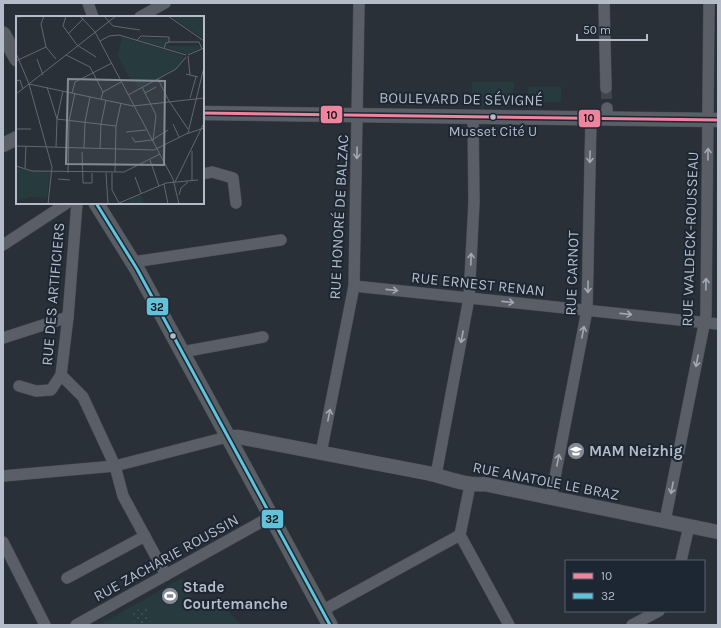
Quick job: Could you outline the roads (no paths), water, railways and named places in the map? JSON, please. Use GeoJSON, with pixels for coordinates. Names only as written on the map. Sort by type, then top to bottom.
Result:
{"type":"FeatureCollection","features":[{"type":"Feature","properties":{"kind":"main road"},"geometry":{"type":"LineString","coordinates":[[3,34],[16,57]]}},
{"type":"Feature","properties":{"kind":"main road"},"geometry":{"type":"LineString","coordinates":[[97,204],[133,262],[326,619]]}},
{"type":"Feature","properties":{"kind":"street"},"geometry":{"type":"LineString","coordinates":[[88,3],[93,16]]}},
{"type":"Feature","properties":{"kind":"street"},"geometry":{"type":"LineString","coordinates":[[142,16],[165,3]]}},
{"type":"Feature","properties":{"kind":"street","name":"RUE HONORÉ DE BALZAC"},"geometry":{"type":"LineString","coordinates":[[321,453],[354,286],[359,3]]}},
{"type":"Feature","properties":{"kind":"street"},"geometry":{"type":"LineString","coordinates":[[604,3],[606,88]]}},
{"type":"Feature","properties":{"kind":"street","name":"RUE WALDECK-ROUSSEAU"},"geometry":{"type":"LineString","coordinates":[[665,521],[705,323],[713,120],[709,3]]}},
{"type":"Feature","properties":{"kind":"street","name":"BOULEVARD DE SÉVIGNÉ"},"geometry":{"type":"LineString","coordinates":[[204,113],[591,118],[607,113],[713,120]]}},
{"type":"Feature","properties":{"kind":"street"},"geometry":{"type":"LineString","coordinates":[[436,475],[469,298],[474,202],[474,116]]}},
{"type":"Feature","properties":{"kind":"street","name":"RUE CARNOT"},"geometry":{"type":"LineString","coordinates":[[550,498],[587,310],[591,118]]}},
{"type":"Feature","properties":{"kind":"street"},"geometry":{"type":"LineString","coordinates":[[3,146],[16,139]]}},
{"type":"Feature","properties":{"kind":"street"},"geometry":{"type":"LineString","coordinates":[[204,174],[212,172],[233,178],[236,203]]}},
{"type":"Feature","properties":{"kind":"street"},"geometry":{"type":"LineString","coordinates":[[3,245],[65,204]]}},
{"type":"Feature","properties":{"kind":"street","name":"RUE DES ARTIFICIERS"},"geometry":{"type":"LineString","coordinates":[[77,204],[68,317],[61,375],[84,397],[115,466],[123,496],[166,575]]}},
{"type":"Feature","properties":{"kind":"street"},"geometry":{"type":"LineString","coordinates":[[133,262],[281,240]]}},
{"type":"Feature","properties":{"kind":"street","name":"RUE ERNEST RENAN"},"geometry":{"type":"LineString","coordinates":[[354,286],[718,324]]}},
{"type":"Feature","properties":{"kind":"street"},"geometry":{"type":"LineString","coordinates":[[3,338],[68,317]]}},
{"type":"Feature","properties":{"kind":"street"},"geometry":{"type":"LineString","coordinates":[[182,352],[263,337]]}},
{"type":"Feature","properties":{"kind":"street"},"geometry":{"type":"LineString","coordinates":[[19,386],[36,391],[51,390],[61,375]]}},
{"type":"Feature","properties":{"kind":"street"},"geometry":{"type":"LineString","coordinates":[[3,476],[115,466],[227,437]]}},
{"type":"Feature","properties":{"kind":"street","name":"RUE ANATOLE LE BRAZ"},"geometry":{"type":"LineString","coordinates":[[227,437],[239,437],[436,475],[470,485],[484,484],[718,532]]}},
{"type":"Feature","properties":{"kind":"street"},"geometry":{"type":"LineString","coordinates":[[470,485],[460,535],[509,625]]}},
{"type":"Feature","properties":{"kind":"street","name":"RUE ZACHARIE ROUSSIN"},"geometry":{"type":"LineString","coordinates":[[76,625],[270,517]]}},
{"type":"Feature","properties":{"kind":"street"},"geometry":{"type":"LineString","coordinates":[[681,560],[689,526]]}},
{"type":"Feature","properties":{"kind":"street"},"geometry":{"type":"LineString","coordinates":[[326,619],[327,608],[460,535]]}},
{"type":"Feature","properties":{"kind":"street"},"geometry":{"type":"LineString","coordinates":[[68,578],[145,536]]}},
{"type":"Feature","properties":{"kind":"street"},"geometry":{"type":"LineString","coordinates":[[3,542],[45,625]]}},
{"type":"Feature","properties":{"kind":"street"},"geometry":{"type":"LineString","coordinates":[[632,625],[657,612]]}},
{"type":"Feature","properties":{"kind":"tunnel"},"geometry":{"type":"LineString","coordinates":[[606,88],[607,108]]}},
{"type":"Feature","properties":{"kind":"place","name":"Musset Cité U"},"geometry":{"type":"Point","coordinates":[493,117]}},
{"type":"Feature","properties":{"kind":"place","name":"MAM Neizhig"},"geometry":{"type":"Point","coordinates":[576,451]}},
{"type":"Feature","properties":{"kind":"place","name":"Stade Courtemanche"},"geometry":{"type":"Point","coordinates":[170,596]}}]}
